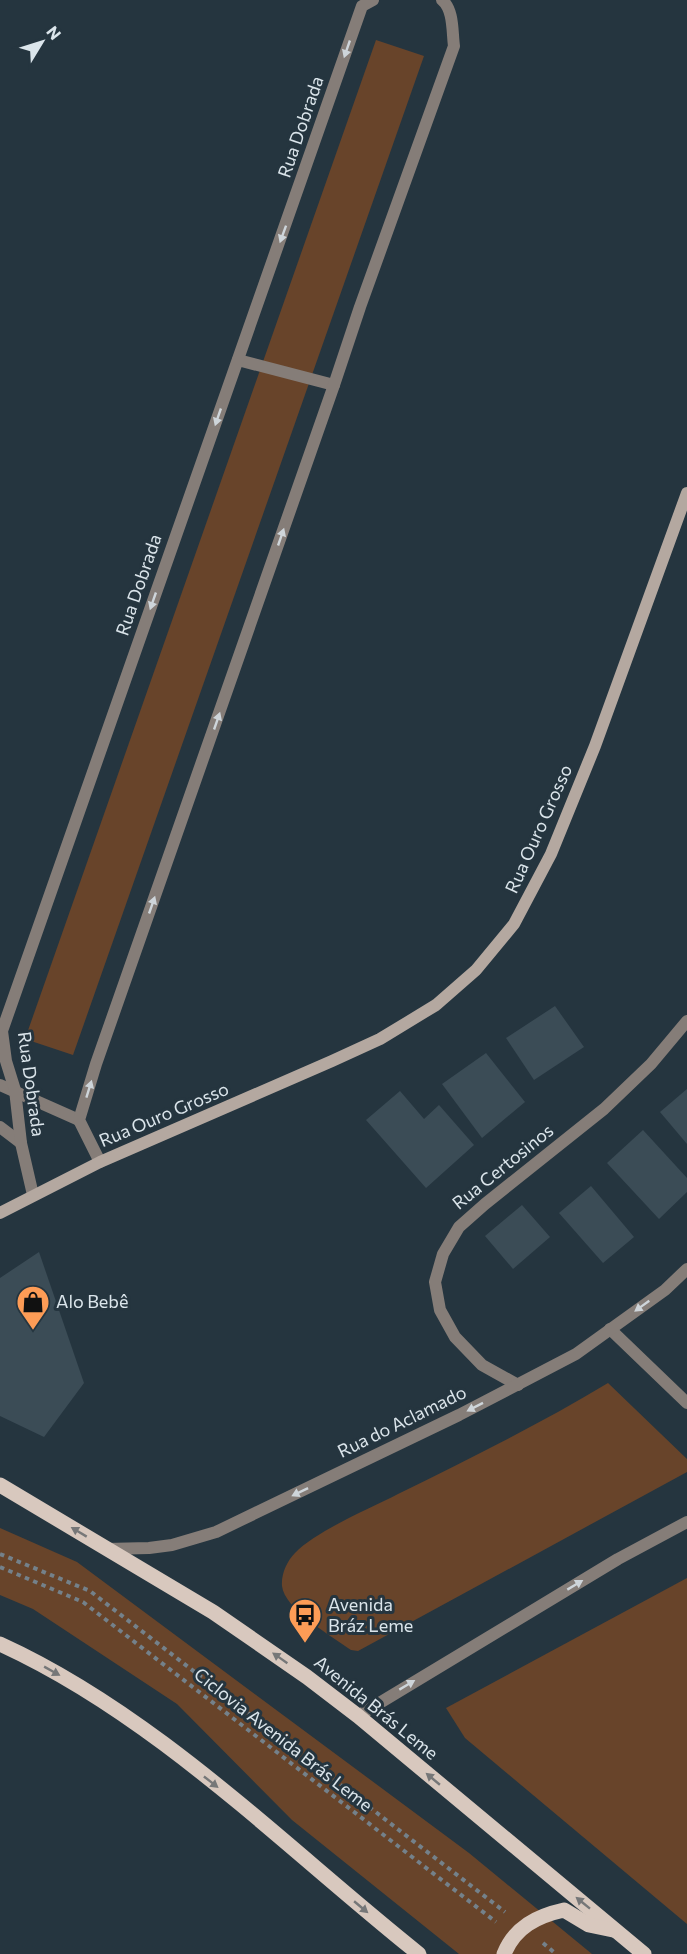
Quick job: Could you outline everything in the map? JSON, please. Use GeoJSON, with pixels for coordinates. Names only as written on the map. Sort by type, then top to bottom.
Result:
{"type":"FeatureCollection","features":[{"type":"Feature","properties":{"kind":"main road","name":"Avenida Brás Leme"},"geometry":{"type":"LineString","coordinates":[[0,1485],[213,1612],[307,1677],[358,1716],[644,1954]]}},
{"type":"Feature","properties":{"kind":"main road"},"geometry":{"type":"LineString","coordinates":[[0,1644],[82,1688],[157,1740],[233,1799],[419,1954]]}},
{"type":"Feature","properties":{"kind":"main road"},"geometry":{"type":"LineString","coordinates":[[504,1954],[519,1931],[542,1915],[564,1910],[588,1925],[616,1930]]}},
{"type":"Feature","properties":{"kind":"street","name":"Rua Dobrada"},"geometry":{"type":"LineString","coordinates":[[33,1195],[21,1143],[15,1090],[6,1061],[2,1031],[362,6],[373,0]]}},
{"type":"Feature","properties":{"kind":"street"},"geometry":{"type":"LineString","coordinates":[[79,1120],[100,1053],[360,307],[454,46],[451,17],[446,3],[442,0]]}},
{"type":"Feature","properties":{"kind":"street"},"geometry":{"type":"LineString","coordinates":[[238,360],[334,386]]}},
{"type":"Feature","properties":{"kind":"street","name":"Rua Ouro Grosso"},"geometry":{"type":"LineString","coordinates":[[0,1213],[100,1162],[380,1039],[436,1005],[476,970],[514,924],[551,854],[595,746],[687,494]]}},
{"type":"Feature","properties":{"kind":"street","name":"Rua Certosinos"},"geometry":{"type":"LineString","coordinates":[[518,1385],[482,1365],[455,1337],[440,1310],[435,1282],[443,1254],[459,1227],[604,1109],[651,1064],[687,1021]]}},
{"type":"Feature","properties":{"kind":"street"},"geometry":{"type":"LineString","coordinates":[[0,1085],[79,1120],[100,1162]]}},
{"type":"Feature","properties":{"kind":"street"},"geometry":{"type":"LineString","coordinates":[[0,1127],[21,1143]]}},
{"type":"Feature","properties":{"kind":"street","name":"Rua do Aclamado"},"geometry":{"type":"LineString","coordinates":[[106,1549],[172,1545],[216,1532],[459,1415],[576,1354],[664,1290],[687,1269]]}},
{"type":"Feature","properties":{"kind":"street"},"geometry":{"type":"LineString","coordinates":[[610,1329],[687,1403]]}},
{"type":"Feature","properties":{"kind":"street"},"geometry":{"type":"LineString","coordinates":[[358,1716],[608,1565],[687,1522]]}},
{"type":"Feature","properties":{"kind":"path"},"geometry":{"type":"LineString","coordinates":[[0,1554],[90,1591],[519,1931],[556,1954]]}},
{"type":"Feature","properties":{"kind":"path","name":"Ciclovia Avenida Brás Leme"},"geometry":{"type":"LineString","coordinates":[[0,1567],[83,1602],[519,1931]]}},
{"type":"Feature","properties":{"kind":"shaded area"},"geometry":{"type":"Polygon","coordinates":[[[376,40],[424,56],[73,1055],[25,1039],[376,40]]]}},
{"type":"Feature","properties":{"kind":"shaded area"},"geometry":{"type":"Polygon","coordinates":[[[608,1383],[687,1459],[687,1472],[358,1651],[351,1650],[310,1622],[291,1604],[285,1595],[282,1581],[287,1564],[304,1545],[343,1521],[504,1441],[608,1383]]]}},
{"type":"Feature","properties":{"kind":"shaded area"},"geometry":{"type":"Polygon","coordinates":[[[0,1528],[77,1562],[469,1853],[592,1954],[459,1954],[292,1820],[177,1704],[33,1609],[0,1595],[0,1528]]]}},
{"type":"Feature","properties":{"kind":"shaded area"},"geometry":{"type":"Polygon","coordinates":[[[687,1578],[687,1924],[465,1738],[446,1708],[687,1578]]]}},
{"type":"Feature","properties":{"kind":"building"},"geometry":{"type":"Polygon","coordinates":[[[555,1006],[584,1047],[534,1080],[506,1038],[555,1006]]]}},
{"type":"Feature","properties":{"kind":"building"},"geometry":{"type":"Polygon","coordinates":[[[486,1053],[525,1102],[482,1138],[442,1084],[486,1053]]]}},
{"type":"Feature","properties":{"kind":"building"},"geometry":{"type":"Polygon","coordinates":[[[687,1089],[687,1144],[660,1112],[687,1089]]]}},
{"type":"Feature","properties":{"kind":"building"},"geometry":{"type":"Polygon","coordinates":[[[400,1091],[424,1119],[439,1105],[474,1145],[426,1188],[366,1120],[400,1091]]]}},
{"type":"Feature","properties":{"kind":"building"},"geometry":{"type":"Polygon","coordinates":[[[643,1130],[687,1178],[687,1192],[659,1219],[607,1163],[643,1130]]]}},
{"type":"Feature","properties":{"kind":"building"},"geometry":{"type":"Polygon","coordinates":[[[591,1186],[634,1237],[603,1263],[559,1213],[591,1186]]]}},
{"type":"Feature","properties":{"kind":"building"},"geometry":{"type":"Polygon","coordinates":[[[522,1205],[550,1237],[513,1269],[485,1236],[522,1205]]]}},
{"type":"Feature","properties":{"kind":"building","name":"Alo Bebê"},"geometry":{"type":"Polygon","coordinates":[[[39,1252],[84,1383],[44,1437],[0,1416],[0,1278],[39,1252]]]}},
{"type":"Feature","properties":{"kind":"place","name":"Alo Bebê"},"geometry":{"type":"Point","coordinates":[33,1331]}},
{"type":"Feature","properties":{"kind":"place","name":"Avenida Bráz Leme"},"geometry":{"type":"Point","coordinates":[305,1644]}}]}
